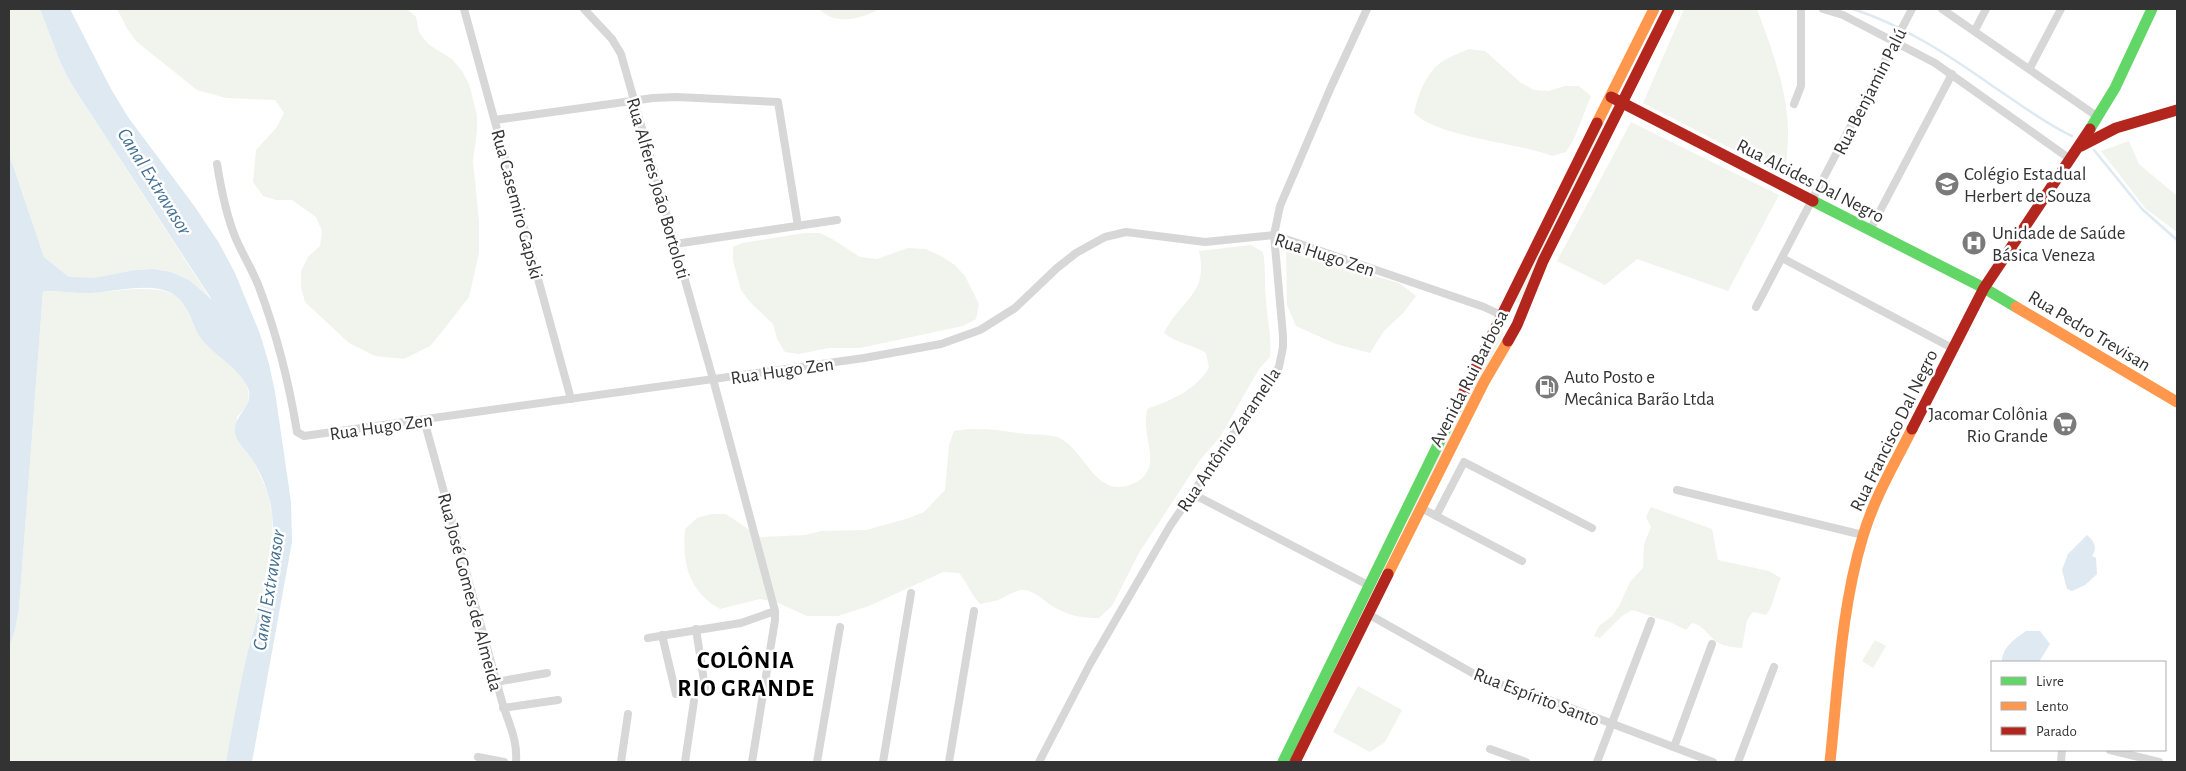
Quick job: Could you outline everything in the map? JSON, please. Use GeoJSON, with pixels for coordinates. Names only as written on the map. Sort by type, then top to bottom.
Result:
{"type":"FeatureCollection","features":[{"type":"Feature","properties":{"kind":"main road","name":"Avenida Rui Barbosa"},"geometry":{"type":"LineString","coordinates":[[1283,762],[1502,313],[1654,9]]}},
{"type":"Feature","properties":{"kind":"main road","name":"Avenida Rui Barbosa"},"geometry":{"type":"LineString","coordinates":[[1295,762],[1495,361],[1519,322],[1543,261],[1669,9]]}},
{"type":"Feature","properties":{"kind":"main road","name":"Rua Francisco Dal Negro"},"geometry":{"type":"LineString","coordinates":[[1830,762],[1850,593],[1863,535],[1880,492],[1984,288],[2098,117],[2124,72],[2152,9]]}},
{"type":"Feature","properties":{"kind":"main road","name":"Rua Alcides Dal Negro"},"geometry":{"type":"LineString","coordinates":[[1611,97],[1984,288]]}},
{"type":"Feature","properties":{"kind":"main road"},"geometry":{"type":"LineString","coordinates":[[2079,147],[2116,128],[2177,110]]}},
{"type":"Feature","properties":{"kind":"main road"},"geometry":{"type":"LineString","coordinates":[[2098,117],[2103,124],[2116,128]]}},
{"type":"Feature","properties":{"kind":"main road","name":"Rua Pedro Trevisan"},"geometry":{"type":"LineString","coordinates":[[1984,288],[2177,402]]}},
{"type":"Feature","properties":{"kind":"main road"},"geometry":{"type":"LineString","coordinates":[[1513,308],[1519,313],[1519,322],[1510,329],[1506,328],[1501,323],[1502,313],[1513,308]]}},
{"type":"Feature","properties":{"kind":"street","name":"Rua Casemiro Gapski"},"geometry":{"type":"LineString","coordinates":[[464,9],[571,399]]}},
{"type":"Feature","properties":{"kind":"street","name":"Rua Alferes João Bortoloti"},"geometry":{"type":"LineString","coordinates":[[584,9],[617,46],[713,379],[775,612]]}},
{"type":"Feature","properties":{"kind":"street","name":"Rua Antônio Zaramella"},"geometry":{"type":"LineString","coordinates":[[1039,762],[1090,664],[1170,526],[1279,367],[1282,352],[1282,336],[1274,235],[1280,206],[1367,9]]}},
{"type":"Feature","properties":{"kind":"street"},"geometry":{"type":"LineString","coordinates":[[1794,104],[1801,86],[1801,9]]}},
{"type":"Feature","properties":{"kind":"street"},"geometry":{"type":"LineString","coordinates":[[1823,9],[1896,38],[1952,74],[2070,160]]}},
{"type":"Feature","properties":{"kind":"street","name":"Rua Benjamin Palú"},"geometry":{"type":"LineString","coordinates":[[1756,307],[1912,9]]}},
{"type":"Feature","properties":{"kind":"street"},"geometry":{"type":"LineString","coordinates":[[1942,9],[2030,68],[2098,117]]}},
{"type":"Feature","properties":{"kind":"street"},"geometry":{"type":"LineString","coordinates":[[1975,30],[1986,9]]}},
{"type":"Feature","properties":{"kind":"street"},"geometry":{"type":"LineString","coordinates":[[2030,68],[2061,9]]}},
{"type":"Feature","properties":{"kind":"street"},"geometry":{"type":"LineString","coordinates":[[1870,230],[1952,74]]}},
{"type":"Feature","properties":{"kind":"street"},"geometry":{"type":"LineString","coordinates":[[495,120],[634,100],[678,97],[778,102],[798,226]]}},
{"type":"Feature","properties":{"kind":"street","name":"Rua Hugo Zen"},"geometry":{"type":"LineString","coordinates":[[217,164],[222,190],[236,238],[258,285],[281,353],[290,389],[297,432],[304,436],[894,354],[941,344],[962,337],[1005,316],[1066,260],[1091,244],[1117,233],[1133,232],[1206,242],[1274,235],[1502,313]]}},
{"type":"Feature","properties":{"kind":"street"},"geometry":{"type":"LineString","coordinates":[[675,244],[837,220]]}},
{"type":"Feature","properties":{"kind":"street"},"geometry":{"type":"LineString","coordinates":[[1782,258],[1952,348]]}},
{"type":"Feature","properties":{"kind":"street","name":"Rua José Gomes de Almeida"},"geometry":{"type":"LineString","coordinates":[[424,420],[496,682],[516,742],[516,762]]}},
{"type":"Feature","properties":{"kind":"street"},"geometry":{"type":"LineString","coordinates":[[1436,516],[1464,462],[1592,528]]}},
{"type":"Feature","properties":{"kind":"street"},"geometry":{"type":"LineString","coordinates":[[1678,490],[1863,535]]}},
{"type":"Feature","properties":{"kind":"street"},"geometry":{"type":"LineString","coordinates":[[1191,493],[1368,585]]}},
{"type":"Feature","properties":{"kind":"street"},"geometry":{"type":"LineString","coordinates":[[1421,508],[1522,561]]}},
{"type":"Feature","properties":{"kind":"street"},"geometry":{"type":"LineString","coordinates":[[883,762],[911,593]]}},
{"type":"Feature","properties":{"kind":"street"},"geometry":{"type":"LineString","coordinates":[[949,762],[974,611]]}},
{"type":"Feature","properties":{"kind":"street"},"geometry":{"type":"LineString","coordinates":[[648,638],[752,621],[775,612],[752,762]]}},
{"type":"Feature","properties":{"kind":"street","name":"Rua Espírito Santo"},"geometry":{"type":"LineString","coordinates":[[1368,614],[1483,679],[1540,696],[1713,762]]}},
{"type":"Feature","properties":{"kind":"street"},"geometry":{"type":"LineString","coordinates":[[1597,762],[1652,621]]}},
{"type":"Feature","properties":{"kind":"street"},"geometry":{"type":"LineString","coordinates":[[817,762],[840,627]]}},
{"type":"Feature","properties":{"kind":"street"},"geometry":{"type":"LineString","coordinates":[[696,630],[705,688]]}},
{"type":"Feature","properties":{"kind":"street"},"geometry":{"type":"LineString","coordinates":[[662,635],[676,694]]}},
{"type":"Feature","properties":{"kind":"street"},"geometry":{"type":"LineString","coordinates":[[1674,747],[1712,644]]}},
{"type":"Feature","properties":{"kind":"street"},"geometry":{"type":"LineString","coordinates":[[1738,762],[1774,667]]}},
{"type":"Feature","properties":{"kind":"street"},"geometry":{"type":"LineString","coordinates":[[496,682],[547,673]]}},
{"type":"Feature","properties":{"kind":"street"},"geometry":{"type":"LineString","coordinates":[[504,708],[558,700]]}},
{"type":"Feature","properties":{"kind":"street"},"geometry":{"type":"LineString","coordinates":[[685,762],[694,701]]}},
{"type":"Feature","properties":{"kind":"street"},"geometry":{"type":"LineString","coordinates":[[621,762],[628,714]]}},
{"type":"Feature","properties":{"kind":"street"},"geometry":{"type":"LineString","coordinates":[[1490,749],[1526,762]]}},
{"type":"Feature","properties":{"kind":"street"},"geometry":{"type":"LineString","coordinates":[[2114,751],[2159,762]]}},
{"type":"Feature","properties":{"kind":"street"},"geometry":{"type":"LineString","coordinates":[[478,757],[504,762]]}},
{"type":"Feature","properties":{"kind":"shaded area"},"geometry":{"type":"Polygon","coordinates":[[[9,9],[40,9],[61,64],[72,85],[213,303],[189,280],[171,272],[153,269],[135,270],[79,279],[69,277],[44,257],[9,154],[9,9]]]}},
{"type":"Feature","properties":{"kind":"shaded area"},"geometry":{"type":"Polygon","coordinates":[[[117,9],[407,9],[416,17],[419,32],[428,44],[452,59],[462,71],[469,84],[477,115],[473,161],[479,221],[479,253],[469,297],[430,346],[404,359],[375,356],[349,343],[305,302],[301,287],[301,271],[308,257],[320,246],[322,231],[316,217],[292,200],[276,200],[263,196],[253,182],[256,150],[277,127],[284,113],[275,100],[226,98],[197,90],[137,42],[117,9]]]}},
{"type":"Feature","properties":{"kind":"shaded area"},"geometry":{"type":"Polygon","coordinates":[[[819,9],[879,9],[865,16],[841,19],[833,18],[819,9]]]}},
{"type":"Feature","properties":{"kind":"shaded area"},"geometry":{"type":"Polygon","coordinates":[[[1684,9],[1757,9],[1783,88],[1786,104],[1788,137],[1785,176],[1643,103],[1684,9]]]}},
{"type":"Feature","properties":{"kind":"shaded area"},"geometry":{"type":"Polygon","coordinates":[[[1469,49],[1485,51],[1520,82],[1534,90],[1549,91],[1564,86],[1579,86],[1591,96],[1574,139],[1566,152],[1552,156],[1460,134],[1441,128],[1414,113],[1423,86],[1430,73],[1440,63],[1469,49]]]}},
{"type":"Feature","properties":{"kind":"shaded area"},"geometry":{"type":"Polygon","coordinates":[[[1601,121],[1605,123],[1519,303],[1514,301],[1601,121]]]}},
{"type":"Feature","properties":{"kind":"shaded area"},"geometry":{"type":"Polygon","coordinates":[[[1631,122],[1779,195],[1728,291],[1637,259],[1605,285],[1557,261],[1631,122]]]}},
{"type":"Feature","properties":{"kind":"shaded area"},"geometry":{"type":"Polygon","coordinates":[[[2129,141],[2139,164],[2177,196],[2177,232],[2146,209],[2101,151],[2129,141]]]}},
{"type":"Feature","properties":{"kind":"shaded area"},"geometry":{"type":"Polygon","coordinates":[[[804,233],[820,233],[860,257],[877,259],[908,248],[925,249],[941,256],[955,265],[965,276],[979,304],[976,319],[963,326],[860,348],[829,348],[799,354],[785,352],[777,339],[773,324],[750,302],[741,290],[733,261],[733,247],[742,243],[804,233]]]}},
{"type":"Feature","properties":{"kind":"shaded area"},"geometry":{"type":"Polygon","coordinates":[[[1251,245],[1263,252],[1270,357],[1259,369],[1220,437],[1200,460],[1139,553],[1112,606],[1099,618],[1065,613],[1036,594],[1024,590],[1016,591],[995,601],[980,604],[959,573],[943,572],[869,606],[838,616],[807,616],[776,602],[760,599],[720,609],[709,602],[694,584],[686,564],[684,541],[685,529],[697,518],[711,514],[726,514],[760,537],[805,535],[821,531],[866,530],[909,518],[924,512],[945,490],[949,445],[954,431],[999,430],[1057,437],[1067,443],[1099,479],[1108,485],[1119,487],[1139,480],[1146,473],[1150,465],[1146,429],[1147,409],[1165,402],[1190,388],[1209,368],[1206,353],[1164,333],[1197,287],[1201,265],[1199,251],[1251,245]]]}},
{"type":"Feature","properties":{"kind":"shaded area"},"geometry":{"type":"Polygon","coordinates":[[[1286,251],[1399,283],[1416,296],[1404,312],[1384,331],[1370,353],[1336,344],[1296,326],[1287,305],[1286,251]]]}},
{"type":"Feature","properties":{"kind":"shaded area"},"geometry":{"type":"Polygon","coordinates":[[[134,289],[161,290],[176,296],[185,306],[199,334],[237,372],[248,390],[249,398],[247,405],[237,417],[239,443],[254,462],[268,493],[272,515],[272,536],[264,590],[248,652],[226,762],[9,762],[9,647],[15,630],[19,608],[43,291],[89,293],[134,289]]]}},
{"type":"Feature","properties":{"kind":"shaded area"},"geometry":{"type":"Polygon","coordinates":[[[1498,330],[1504,333],[1409,519],[1406,518],[1498,330]]]}},
{"type":"Feature","properties":{"kind":"shaded area"},"geometry":{"type":"Polygon","coordinates":[[[1651,507],[1712,529],[1718,560],[1769,571],[1781,578],[1771,607],[1766,615],[1753,612],[1747,620],[1742,648],[1717,642],[1696,624],[1692,623],[1686,630],[1670,622],[1632,610],[1622,616],[1600,638],[1594,636],[1599,626],[1612,616],[1619,606],[1630,582],[1643,568],[1644,544],[1651,527],[1646,517],[1651,507]]]}},
{"type":"Feature","properties":{"kind":"shaded area"},"geometry":{"type":"Polygon","coordinates":[[[1875,640],[1886,646],[1873,668],[1862,661],[1875,640]]]}},
{"type":"Feature","properties":{"kind":"shaded area"},"geometry":{"type":"Polygon","coordinates":[[[1358,686],[1402,710],[1385,742],[1370,752],[1333,732],[1358,686]]]}},
{"type":"Feature","properties":{"kind":"water","name":"Canal Extravasor"},"geometry":{"type":"Polygon","coordinates":[[[40,9],[70,9],[111,89],[128,117],[195,207],[219,243],[235,273],[260,334],[269,364],[275,392],[291,502],[292,542],[252,762],[226,762],[248,651],[270,566],[273,531],[271,507],[266,486],[260,473],[238,441],[235,433],[237,421],[249,400],[248,388],[240,375],[209,348],[200,337],[182,302],[168,292],[146,288],[88,293],[43,291],[19,608],[15,630],[9,647],[9,154],[44,257],[69,277],[93,278],[135,270],[153,269],[171,272],[189,280],[212,300],[72,85],[61,64],[40,9]]]}},
{"type":"Feature","properties":{"kind":"water"},"geometry":{"type":"Polygon","coordinates":[[[2087,535],[2094,544],[2095,550],[2092,556],[2096,558],[2097,574],[2085,585],[2072,591],[2067,589],[2062,570],[2068,554],[2087,535]]]}},
{"type":"Feature","properties":{"kind":"water"},"geometry":{"type":"Polygon","coordinates":[[[2026,631],[2040,631],[2050,644],[2040,661],[2002,661],[2004,652],[2014,640],[2026,631]]]}},
{"type":"Feature","properties":{"kind":"waterway"},"geometry":{"type":"LineString","coordinates":[[1853,9],[1909,33],[1961,64],[2042,119],[2072,136]]}},
{"type":"Feature","properties":{"kind":"waterway"},"geometry":{"type":"LineString","coordinates":[[2094,150],[2142,209],[2177,240]]}},
{"type":"Feature","properties":{"kind":"traffic: fast"},"geometry":{"type":"LineString","coordinates":[[2090,129],[2115,88],[2152,9]]}},
{"type":"Feature","properties":{"kind":"traffic: fast"},"geometry":{"type":"LineString","coordinates":[[1813,201],[1984,288],[2016,307]]}},
{"type":"Feature","properties":{"kind":"traffic: fast"},"geometry":{"type":"LineString","coordinates":[[1283,762],[1456,408]]}},
{"type":"Feature","properties":{"kind":"traffic: slow"},"geometry":{"type":"LineString","coordinates":[[1597,123],[1654,9]]}},
{"type":"Feature","properties":{"kind":"traffic: slow"},"geometry":{"type":"LineString","coordinates":[[2016,307],[2177,402]]}},
{"type":"Feature","properties":{"kind":"traffic: slow"},"geometry":{"type":"LineString","coordinates":[[1388,574],[1484,382],[1508,341]]}},
{"type":"Feature","properties":{"kind":"traffic: slow"},"geometry":{"type":"LineString","coordinates":[[1830,762],[1841,648],[1856,563],[1873,508],[1912,429]]}},
{"type":"Feature","properties":{"kind":"traffic: jam"},"geometry":{"type":"LineString","coordinates":[[1508,341],[1517,325],[1543,261],[1669,9]]}},
{"type":"Feature","properties":{"kind":"traffic: jam"},"geometry":{"type":"LineString","coordinates":[[1611,97],[1813,201]]}},
{"type":"Feature","properties":{"kind":"traffic: jam"},"geometry":{"type":"LineString","coordinates":[[2081,146],[2116,128],[2177,110]]}},
{"type":"Feature","properties":{"kind":"traffic: jam"},"geometry":{"type":"LineString","coordinates":[[1456,408],[1597,123]]}},
{"type":"Feature","properties":{"kind":"traffic: jam"},"geometry":{"type":"LineString","coordinates":[[1912,429],[1984,288],[2090,129]]}},
{"type":"Feature","properties":{"kind":"traffic: jam"},"geometry":{"type":"LineString","coordinates":[[1295,762],[1388,574]]}},
{"type":"Feature","properties":{"kind":"place","name":"Colégio Estadual Herbert de Souza"},"geometry":{"type":"Point","coordinates":[1947,184]}},
{"type":"Feature","properties":{"kind":"place","name":"Unidade de Saúde Básica Veneza"},"geometry":{"type":"Point","coordinates":[1974,243]}},
{"type":"Feature","properties":{"kind":"place","name":"Auto Posto e Mecânica Barão Ltda"},"geometry":{"type":"Point","coordinates":[1547,387]}},
{"type":"Feature","properties":{"kind":"place","name":"Jacomar Colônia Rio Grande"},"geometry":{"type":"Point","coordinates":[2065,424]}},
{"type":"Feature","properties":{"kind":"district","name":"COLÔNIA RIO GRANDE"},"geometry":{"type":"Point","coordinates":[746,674]}}]}
